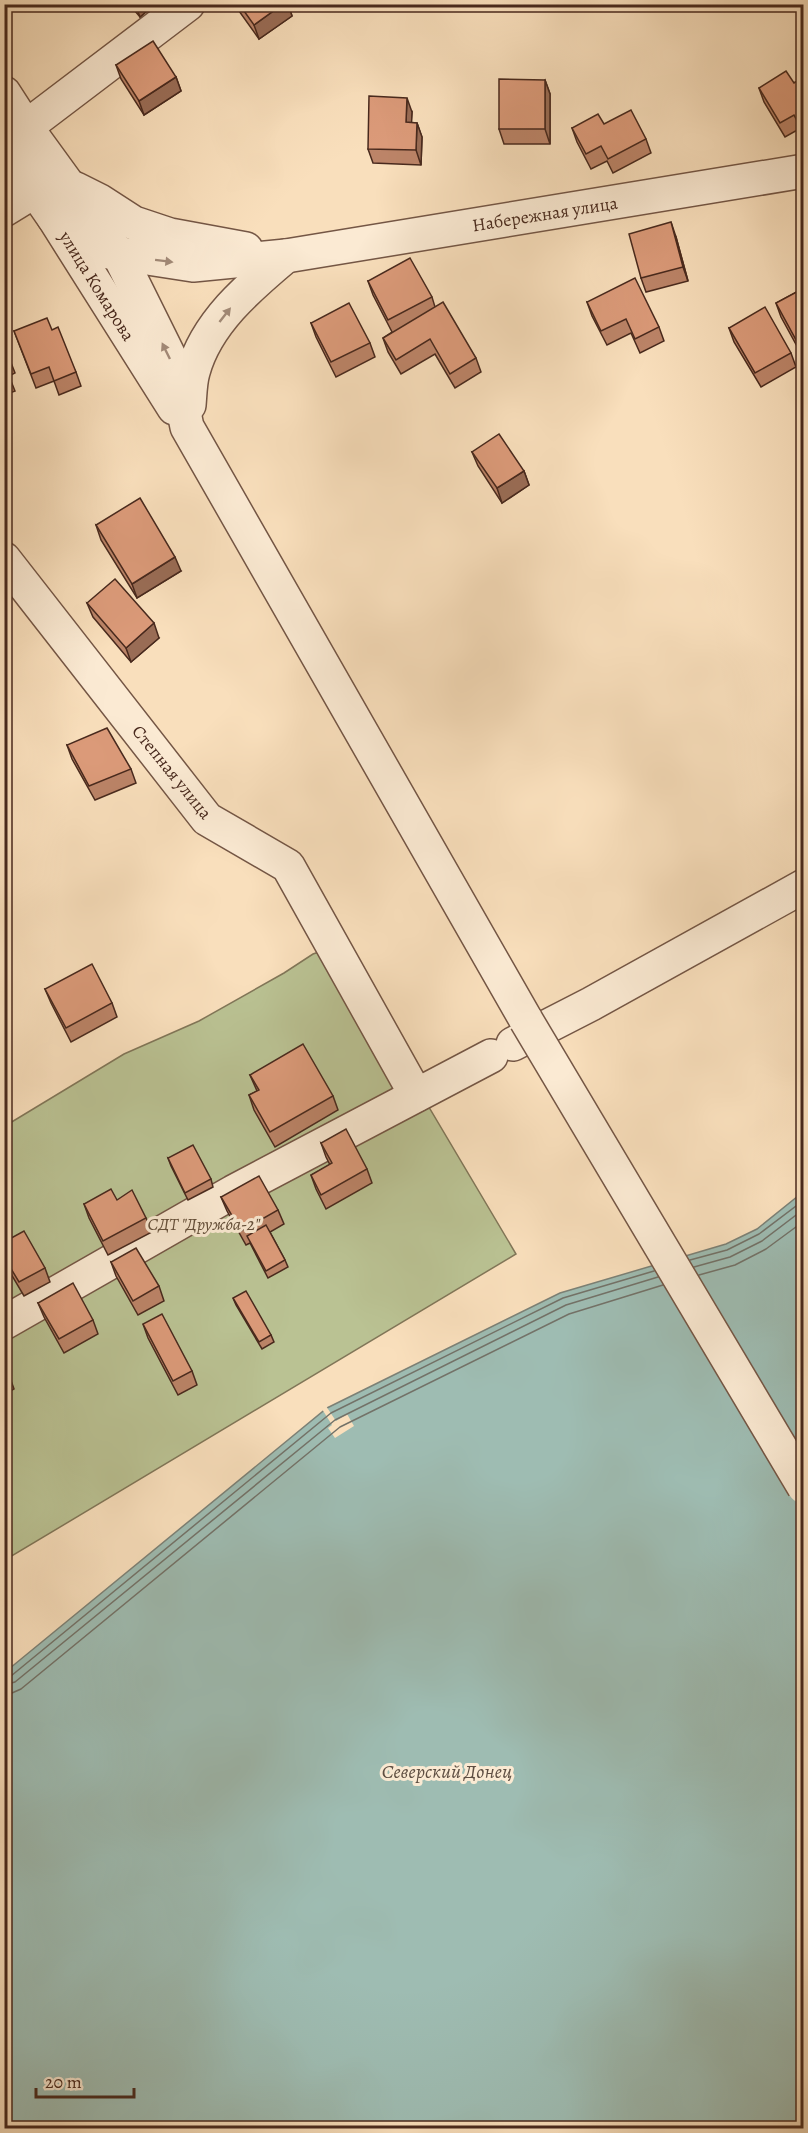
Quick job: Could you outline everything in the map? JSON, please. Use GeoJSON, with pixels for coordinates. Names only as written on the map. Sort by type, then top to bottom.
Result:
{"type":"FeatureCollection","features":[{"type":"Feature","properties":{"kind":"street"},"geometry":{"type":"LineString","coordinates":[[15,136],[188,4]]}},
{"type":"Feature","properties":{"kind":"street","name":"улица Комарова"},"geometry":{"type":"LineString","coordinates":[[4,93],[15,136],[35,191],[187,427],[510,1040],[804,1487]]}},
{"type":"Feature","properties":{"kind":"street","name":"улица Комарова"},"geometry":{"type":"LineString","coordinates":[[15,136],[67,184],[100,201],[134,223],[170,235],[286,256]]}},
{"type":"Feature","properties":{"kind":"street","name":"Набережная улица"},"geometry":{"type":"LineString","coordinates":[[54,218],[85,244],[102,251],[193,265],[286,256],[804,171]]}},
{"type":"Feature","properties":{"kind":"street"},"geometry":{"type":"LineString","coordinates":[[67,184],[119,255],[175,368],[187,427]]}},
{"type":"Feature","properties":{"kind":"street"},"geometry":{"type":"LineString","coordinates":[[4,210],[35,191]]}},
{"type":"Feature","properties":{"kind":"street"},"geometry":{"type":"LineString","coordinates":[[187,427],[193,372],[208,338],[245,290],[286,256]]}},
{"type":"Feature","properties":{"kind":"street","name":"Степная улица"},"geometry":{"type":"LineString","coordinates":[[4,559],[207,819],[288,866],[416,1095]]}},
{"type":"Feature","properties":{"kind":"street"},"geometry":{"type":"LineString","coordinates":[[4,1323],[233,1192],[416,1095],[510,1040],[591,1004],[804,886]]}},
{"type":"Feature","properties":{"kind":"green space","name":"СДТ \"Дружба-2\""},"geometry":{"type":"Polygon","coordinates":[[[334,947],[516,1254],[5,1560],[5,1126],[124,1054],[199,1021],[313,954],[334,947]]]}},
{"type":"Feature","properties":{"kind":"water","name":"Северский Донец"},"geometry":{"type":"Polygon","coordinates":[[[803,1192],[803,2128],[5,2128],[4,1673],[327,1408],[560,1293],[726,1244],[757,1229],[803,1192]]]}},
{"type":"Feature","properties":{"kind":"pier"},"geometry":{"type":"Polygon","coordinates":[[[326,1406],[336,1421],[347,1414],[354,1426],[335,1438],[328,1428],[332,1425],[322,1409],[326,1406]]]}},
{"type":"Feature","properties":{"kind":"building"},"geometry":{"type":"Polygon","coordinates":[[[239,4],[283,4],[254,25],[239,4]]]}},
{"type":"Feature","properties":{"kind":"building"},"geometry":{"type":"Polygon","coordinates":[[[153,41],[176,77],[139,101],[116,65],[153,41]]]}},
{"type":"Feature","properties":{"kind":"building"},"geometry":{"type":"Polygon","coordinates":[[[786,71],[794,83],[804,77],[804,120],[798,123],[794,115],[780,123],[759,88],[786,71]]]}},
{"type":"Feature","properties":{"kind":"building"},"geometry":{"type":"Polygon","coordinates":[[[499,79],[545,80],[545,129],[499,129],[499,79]]]}},
{"type":"Feature","properties":{"kind":"building"},"geometry":{"type":"Polygon","coordinates":[[[369,96],[407,98],[406,122],[417,123],[416,150],[368,149],[369,96]]]}},
{"type":"Feature","properties":{"kind":"building"},"geometry":{"type":"Polygon","coordinates":[[[631,110],[646,139],[608,159],[601,146],[586,154],[572,128],[598,114],[604,124],[631,110]]]}},
{"type":"Feature","properties":{"kind":"building"},"geometry":{"type":"Polygon","coordinates":[[[671,222],[683,267],[641,278],[629,234],[671,222]]]}},
{"type":"Feature","properties":{"kind":"building"},"geometry":{"type":"Polygon","coordinates":[[[410,258],[432,297],[388,320],[368,281],[410,258]]]}},
{"type":"Feature","properties":{"kind":"building"},"geometry":{"type":"Polygon","coordinates":[[[635,278],[659,327],[635,339],[626,319],[601,331],[587,302],[635,278]]]}},
{"type":"Feature","properties":{"kind":"building"},"geometry":{"type":"Polygon","coordinates":[[[804,288],[804,348],[801,349],[776,303],[804,288]]]}},
{"type":"Feature","properties":{"kind":"building"},"geometry":{"type":"Polygon","coordinates":[[[443,302],[476,358],[450,374],[430,339],[396,360],[383,338],[443,302]]]}},
{"type":"Feature","properties":{"kind":"building"},"geometry":{"type":"Polygon","coordinates":[[[349,303],[370,343],[331,362],[311,323],[349,303]]]}},
{"type":"Feature","properties":{"kind":"building"},"geometry":{"type":"Polygon","coordinates":[[[765,307],[791,353],[755,373],[729,328],[765,307]]]}},
{"type":"Feature","properties":{"kind":"building"},"geometry":{"type":"Polygon","coordinates":[[[47,318],[52,330],[58,327],[76,372],[54,381],[49,367],[31,374],[14,331],[47,318]]]}},
{"type":"Feature","properties":{"kind":"building"},"geometry":{"type":"Polygon","coordinates":[[[4,345],[10,359],[4,362],[4,345]]]}},
{"type":"Feature","properties":{"kind":"building"},"geometry":{"type":"Polygon","coordinates":[[[4,364],[10,376],[4,378],[4,364]]]}},
{"type":"Feature","properties":{"kind":"building"},"geometry":{"type":"Polygon","coordinates":[[[499,434],[524,471],[497,488],[472,452],[499,434]]]}},
{"type":"Feature","properties":{"kind":"building"},"geometry":{"type":"Polygon","coordinates":[[[140,498],[175,557],[132,584],[96,525],[140,498]]]}},
{"type":"Feature","properties":{"kind":"building"},"geometry":{"type":"Polygon","coordinates":[[[115,579],[154,623],[126,648],[87,603],[115,579]]]}},
{"type":"Feature","properties":{"kind":"building"},"geometry":{"type":"Polygon","coordinates":[[[107,728],[131,769],[89,786],[67,745],[107,728]]]}},
{"type":"Feature","properties":{"kind":"building"},"geometry":{"type":"Polygon","coordinates":[[[92,964],[112,1003],[66,1028],[45,989],[92,964]]]}},
{"type":"Feature","properties":{"kind":"building"},"geometry":{"type":"Polygon","coordinates":[[[303,1044],[333,1096],[270,1132],[249,1095],[259,1090],[250,1075],[303,1044]]]}},
{"type":"Feature","properties":{"kind":"building"},"geometry":{"type":"Polygon","coordinates":[[[346,1129],[367,1169],[321,1195],[311,1175],[332,1163],[321,1143],[346,1129]]]}},
{"type":"Feature","properties":{"kind":"building"},"geometry":{"type":"Polygon","coordinates":[[[193,1145],[211,1179],[185,1193],[168,1158],[193,1145]]]}},
{"type":"Feature","properties":{"kind":"building"},"geometry":{"type":"Polygon","coordinates":[[[259,1176],[278,1210],[241,1231],[221,1197],[259,1176]]]}},
{"type":"Feature","properties":{"kind":"building"},"geometry":{"type":"Polygon","coordinates":[[[111,1189],[117,1200],[132,1190],[146,1218],[103,1241],[84,1204],[111,1189]]]}},
{"type":"Feature","properties":{"kind":"building"},"geometry":{"type":"Polygon","coordinates":[[[266,1225],[285,1260],[266,1271],[247,1236],[266,1225]]]}},
{"type":"Feature","properties":{"kind":"building"},"geometry":{"type":"Polygon","coordinates":[[[24,1231],[45,1268],[19,1282],[4,1257],[4,1242],[24,1231]]]}},
{"type":"Feature","properties":{"kind":"building"},"geometry":{"type":"Polygon","coordinates":[[[136,1248],[159,1286],[133,1301],[111,1262],[136,1248]]]}},
{"type":"Feature","properties":{"kind":"building"},"geometry":{"type":"Polygon","coordinates":[[[73,1283],[93,1320],[59,1339],[38,1303],[73,1283]]]}},
{"type":"Feature","properties":{"kind":"building"},"geometry":{"type":"Polygon","coordinates":[[[246,1291],[271,1335],[259,1342],[233,1298],[246,1291]]]}},
{"type":"Feature","properties":{"kind":"building"},"geometry":{"type":"Polygon","coordinates":[[[162,1314],[192,1371],[173,1381],[143,1324],[162,1314]]]}},
{"type":"Feature","properties":{"kind":"building"},"geometry":{"type":"Polygon","coordinates":[[[4,1367],[9,1375],[4,1378],[4,1367]]]}}]}
